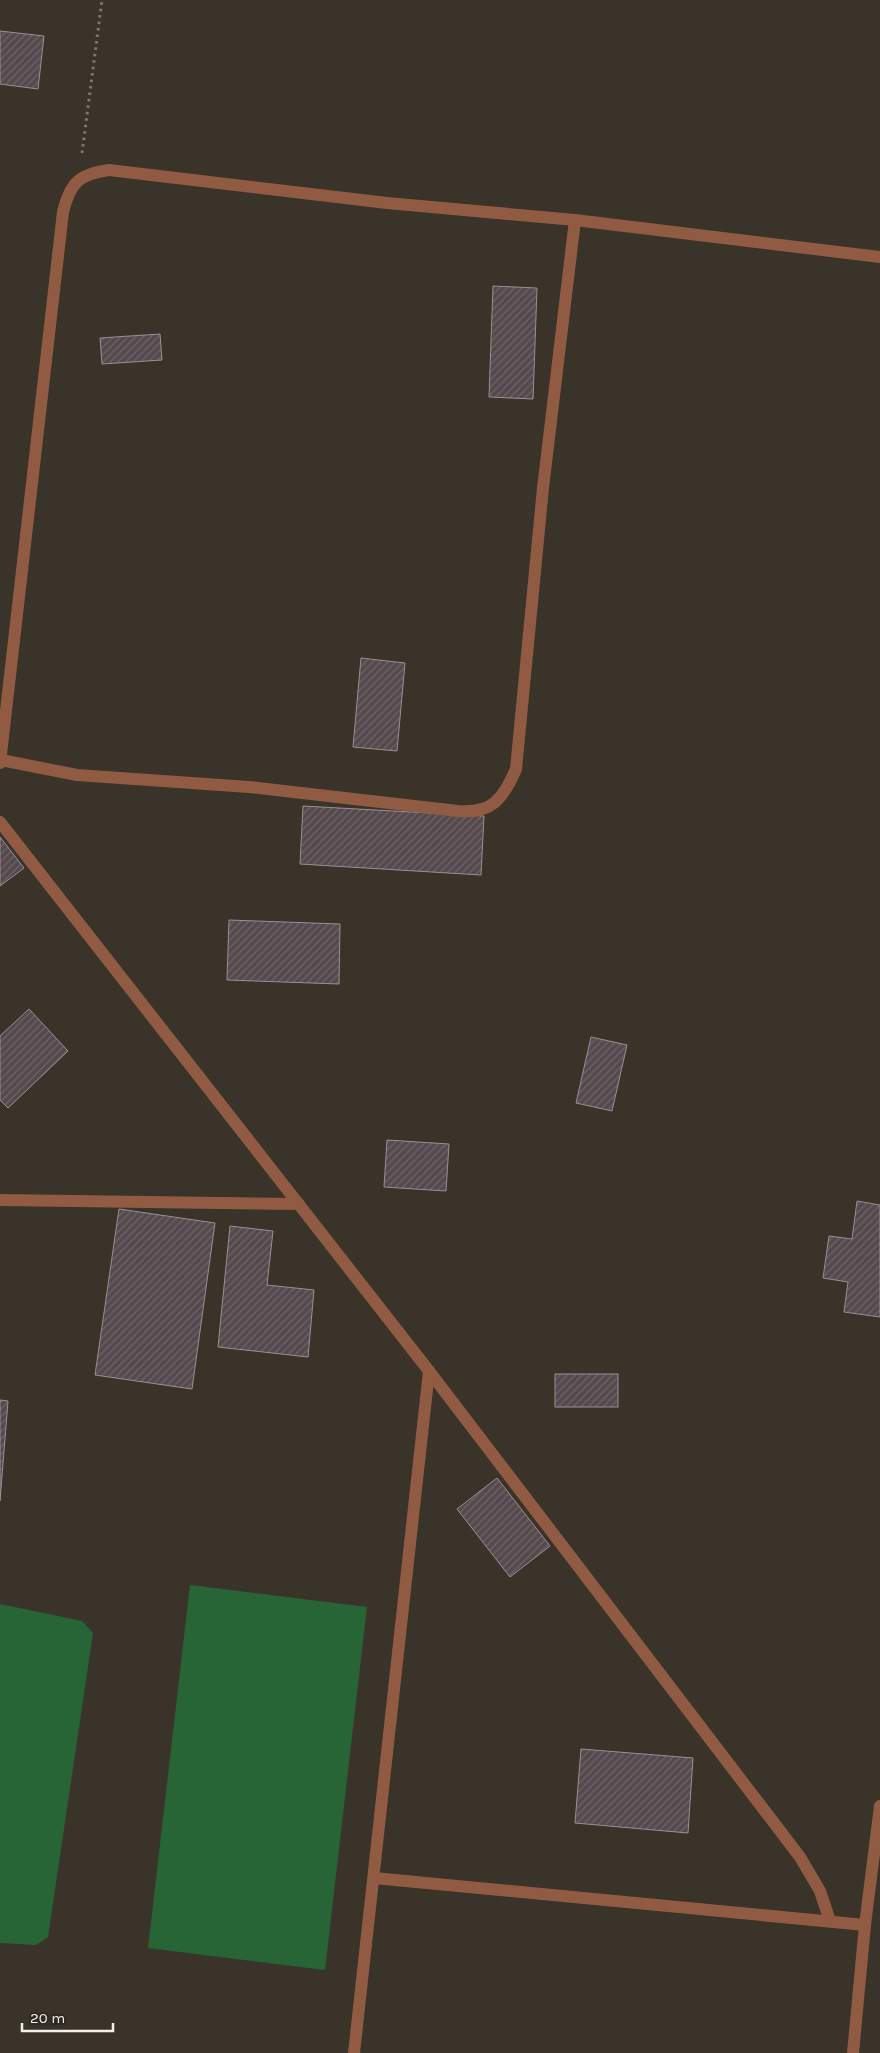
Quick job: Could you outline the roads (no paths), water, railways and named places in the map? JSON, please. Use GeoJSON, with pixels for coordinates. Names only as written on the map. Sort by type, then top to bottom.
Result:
{"type":"FeatureCollection","features":[{"type":"Feature","properties":{"kind":"street"},"geometry":{"type":"LineString","coordinates":[[575,220],[543,488],[516,769],[508,788],[493,804],[476,813],[249,788],[77,775],[0,762],[63,212],[68,193],[78,181],[91,172],[110,170],[387,203],[575,220],[880,257]]}},
{"type":"Feature","properties":{"kind":"street"},"geometry":{"type":"LineString","coordinates":[[0,822],[429,1371],[800,1857],[820,1892],[830,1921]]}},
{"type":"Feature","properties":{"kind":"street"},"geometry":{"type":"LineString","coordinates":[[0,1200],[298,1204]]}},
{"type":"Feature","properties":{"kind":"street"},"geometry":{"type":"LineString","coordinates":[[354,2053],[429,1371]]}},
{"type":"Feature","properties":{"kind":"street"},"geometry":{"type":"LineString","coordinates":[[853,2053],[865,1925],[880,1806]]}},
{"type":"Feature","properties":{"kind":"street"},"geometry":{"type":"LineString","coordinates":[[374,1878],[865,1925]]}}]}
